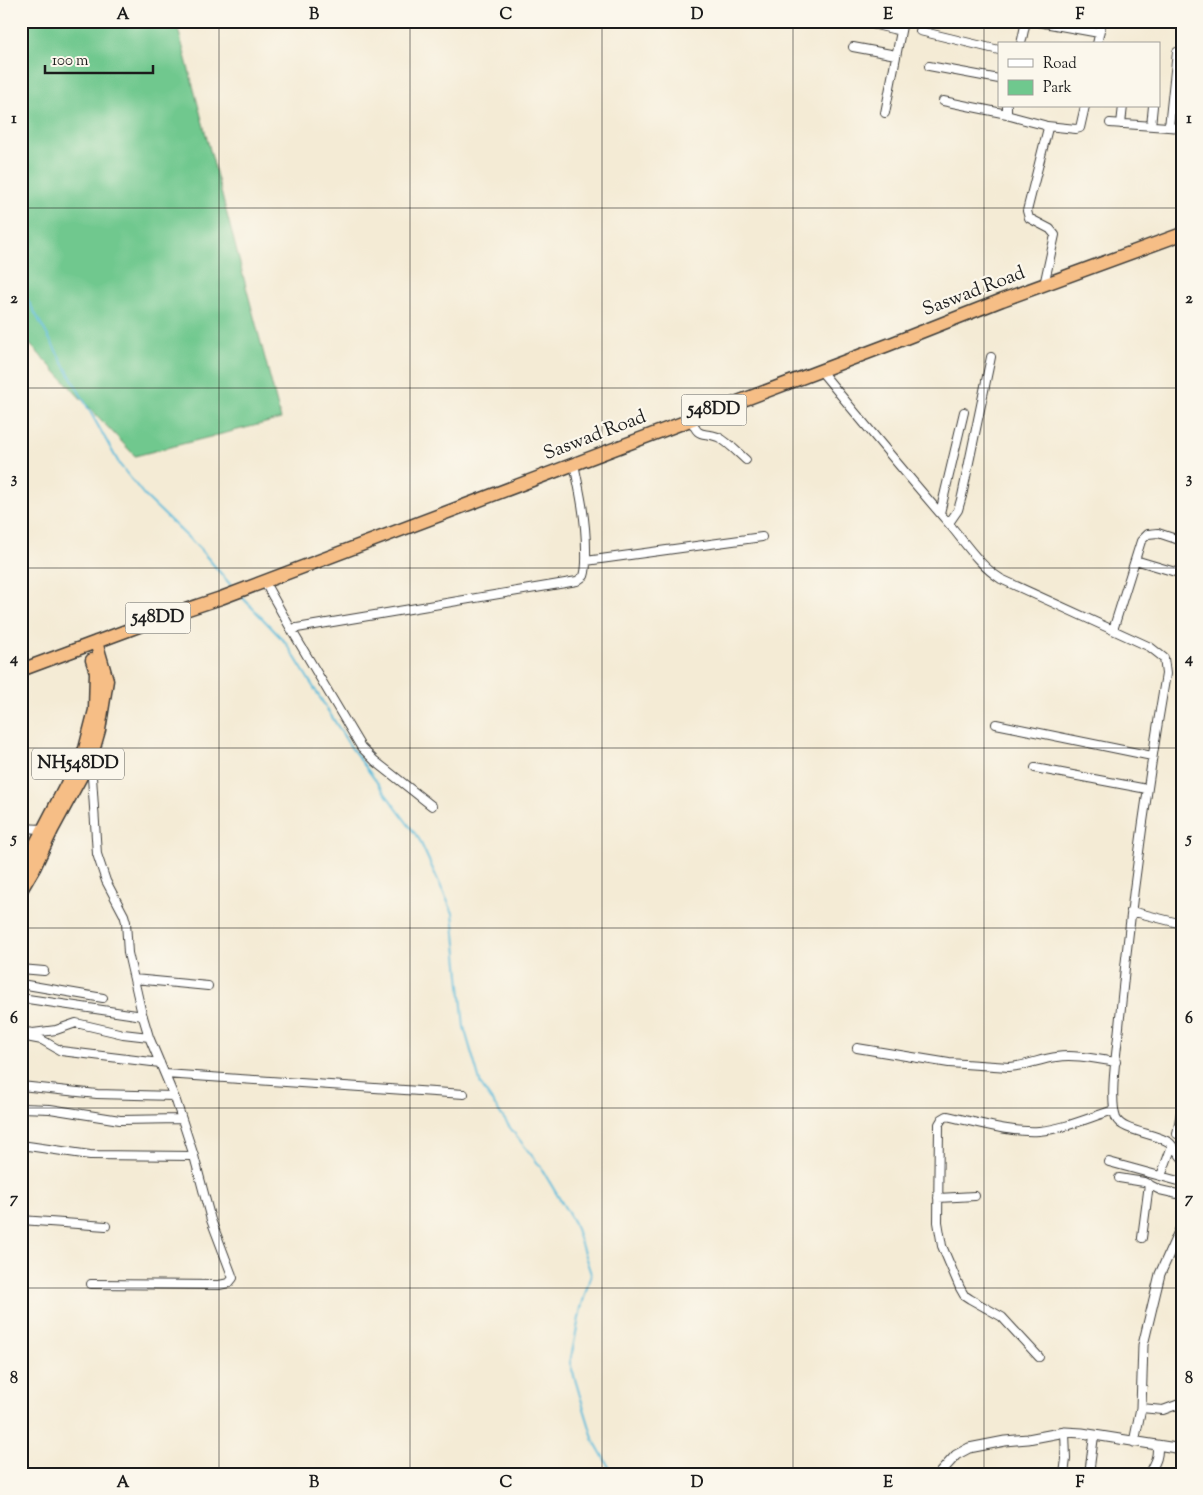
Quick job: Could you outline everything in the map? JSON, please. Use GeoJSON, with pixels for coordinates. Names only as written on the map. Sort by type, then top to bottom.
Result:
{"type":"FeatureCollection","features":[{"type":"Feature","properties":{"kind":"highway","name":"Saswad Road"},"geometry":{"type":"LineString","coordinates":[[21,670],[158,618],[221,598],[1182,234]]}},
{"type":"Feature","properties":{"kind":"highway","name":"NH548DD"},"geometry":{"type":"LineString","coordinates":[[21,890],[30,857],[52,830],[100,730],[107,680],[92,644]]}},
{"type":"Feature","properties":{"kind":"highway","name":"NH548DD"},"geometry":{"type":"LineString","coordinates":[[21,872],[30,857],[42,829],[87,756]]}},
{"type":"Feature","properties":{"kind":"street"},"geometry":{"type":"LineString","coordinates":[[859,21],[901,31]]}},
{"type":"Feature","properties":{"kind":"street"},"geometry":{"type":"LineString","coordinates":[[885,113],[903,21]]}},
{"type":"Feature","properties":{"kind":"street"},"geometry":{"type":"LineString","coordinates":[[1021,42],[1026,21]]}},
{"type":"Feature","properties":{"kind":"street"},"geometry":{"type":"LineString","coordinates":[[1033,21],[1099,33]]}},
{"type":"Feature","properties":{"kind":"street"},"geometry":{"type":"LineString","coordinates":[[1097,42],[1102,21]]}},
{"type":"Feature","properties":{"kind":"street"},"geometry":{"type":"LineString","coordinates":[[920,31],[998,50]]}},
{"type":"Feature","properties":{"kind":"street"},"geometry":{"type":"LineString","coordinates":[[853,47],[896,55]]}},
{"type":"Feature","properties":{"kind":"street"},"geometry":{"type":"LineString","coordinates":[[1169,127],[1177,52]]}},
{"type":"Feature","properties":{"kind":"street"},"geometry":{"type":"LineString","coordinates":[[930,66],[998,79]]}},
{"type":"Feature","properties":{"kind":"street"},"geometry":{"type":"LineString","coordinates":[[943,101],[1007,110],[1010,116],[1047,126],[1076,130],[1080,128],[1085,108]]}},
{"type":"Feature","properties":{"kind":"street"},"geometry":{"type":"LineString","coordinates":[[1121,124],[1124,108]]}},
{"type":"Feature","properties":{"kind":"street"},"geometry":{"type":"LineString","coordinates":[[1151,126],[1153,108]]}},
{"type":"Feature","properties":{"kind":"street"},"geometry":{"type":"LineString","coordinates":[[1110,123],[1182,128]]}},
{"type":"Feature","properties":{"kind":"street"},"geometry":{"type":"LineString","coordinates":[[1044,285],[1055,235],[1050,228],[1029,218],[1028,211],[1047,134],[1047,126]]}},
{"type":"Feature","properties":{"kind":"street"},"geometry":{"type":"LineString","coordinates":[[949,523],[958,510],[962,496],[991,357]]}},
{"type":"Feature","properties":{"kind":"street"},"geometry":{"type":"LineString","coordinates":[[820,370],[990,572],[1150,647],[1164,658],[1166,674],[1152,756],[1131,911],[1114,1084],[1114,1110],[1116,1119],[1125,1127],[1160,1138],[1171,1145],[1182,1158]]}},
{"type":"Feature","properties":{"kind":"street"},"geometry":{"type":"LineString","coordinates":[[940,512],[964,412]]}},
{"type":"Feature","properties":{"kind":"street"},"geometry":{"type":"LineString","coordinates":[[691,419],[699,433],[719,438],[746,460]]}},
{"type":"Feature","properties":{"kind":"street"},"geometry":{"type":"LineString","coordinates":[[290,629],[577,581],[584,576],[586,533],[574,464]]}},
{"type":"Feature","properties":{"kind":"street"},"geometry":{"type":"LineString","coordinates":[[1113,630],[1141,541],[1148,534],[1158,533],[1182,541]]}},
{"type":"Feature","properties":{"kind":"street"},"geometry":{"type":"LineString","coordinates":[[586,561],[762,537]]}},
{"type":"Feature","properties":{"kind":"street"},"geometry":{"type":"LineString","coordinates":[[1135,560],[1182,574]]}},
{"type":"Feature","properties":{"kind":"street"},"geometry":{"type":"LineString","coordinates":[[264,581],[290,629],[361,747],[375,762],[432,806]]}},
{"type":"Feature","properties":{"kind":"street"},"geometry":{"type":"LineString","coordinates":[[996,724],[1152,756]]}},
{"type":"Feature","properties":{"kind":"street"},"geometry":{"type":"LineString","coordinates":[[87,756],[97,854],[106,881],[124,915],[128,953],[149,1037],[174,1096],[194,1156],[211,1220],[233,1278],[229,1283],[218,1284],[91,1284]]}},
{"type":"Feature","properties":{"kind":"street"},"geometry":{"type":"LineString","coordinates":[[1035,768],[1147,790]]}},
{"type":"Feature","properties":{"kind":"street"},"geometry":{"type":"LineString","coordinates":[[21,828],[42,829]]}},
{"type":"Feature","properties":{"kind":"street"},"geometry":{"type":"LineString","coordinates":[[1131,911],[1182,924]]}},
{"type":"Feature","properties":{"kind":"street"},"geometry":{"type":"LineString","coordinates":[[21,969],[44,971]]}},
{"type":"Feature","properties":{"kind":"street"},"geometry":{"type":"LineString","coordinates":[[134,979],[208,986]]}},
{"type":"Feature","properties":{"kind":"street"},"geometry":{"type":"LineString","coordinates":[[21,984],[103,998]]}},
{"type":"Feature","properties":{"kind":"street"},"geometry":{"type":"LineString","coordinates":[[21,998],[143,1016]]}},
{"type":"Feature","properties":{"kind":"street"},"geometry":{"type":"LineString","coordinates":[[21,1034],[56,1030],[76,1023],[123,1034],[149,1037]]}},
{"type":"Feature","properties":{"kind":"street"},"geometry":{"type":"LineString","coordinates":[[21,1034],[42,1040],[60,1051],[160,1063]]}},
{"type":"Feature","properties":{"kind":"street"},"geometry":{"type":"LineString","coordinates":[[858,1048],[949,1063],[1009,1067],[1063,1056],[1116,1062]]}},
{"type":"Feature","properties":{"kind":"street"},"geometry":{"type":"LineString","coordinates":[[165,1074],[464,1094]]}},
{"type":"Feature","properties":{"kind":"street"},"geometry":{"type":"LineString","coordinates":[[21,1086],[97,1094],[174,1096]]}},
{"type":"Feature","properties":{"kind":"street"},"geometry":{"type":"LineString","coordinates":[[1161,1176],[1171,1145],[1179,1133],[1182,1107]]}},
{"type":"Feature","properties":{"kind":"street"},"geometry":{"type":"LineString","coordinates":[[21,1108],[50,1109],[120,1120],[181,1119]]}},
{"type":"Feature","properties":{"kind":"street"},"geometry":{"type":"LineString","coordinates":[[1039,1357],[1002,1317],[964,1295],[960,1288],[942,1246],[938,1222],[939,1124],[942,1118],[947,1116],[1020,1130],[1039,1131],[1054,1129],[1114,1110]]}},
{"type":"Feature","properties":{"kind":"street"},"geometry":{"type":"LineString","coordinates":[[21,1145],[90,1155],[194,1156]]}},
{"type":"Feature","properties":{"kind":"street"},"geometry":{"type":"LineString","coordinates":[[1109,1162],[1182,1182]]}},
{"type":"Feature","properties":{"kind":"street"},"geometry":{"type":"LineString","coordinates":[[1118,1178],[1149,1184],[1160,1190],[1182,1195]]}},
{"type":"Feature","properties":{"kind":"street"},"geometry":{"type":"LineString","coordinates":[[1142,1238],[1149,1184]]}},
{"type":"Feature","properties":{"kind":"street"},"geometry":{"type":"LineString","coordinates":[[938,1198],[974,1196]]}},
{"type":"Feature","properties":{"kind":"street"},"geometry":{"type":"LineString","coordinates":[[21,1220],[106,1226]]}},
{"type":"Feature","properties":{"kind":"street"},"geometry":{"type":"LineString","coordinates":[[1134,1442],[1141,1408],[1143,1345],[1160,1274],[1182,1225]]}},
{"type":"Feature","properties":{"kind":"street"},"geometry":{"type":"LineString","coordinates":[[1141,1408],[1163,1410],[1182,1404]]}},
{"type":"Feature","properties":{"kind":"street"},"geometry":{"type":"LineString","coordinates":[[1064,1474],[1066,1459],[1065,1432]]}},
{"type":"Feature","properties":{"kind":"street"},"geometry":{"type":"LineString","coordinates":[[939,1474],[956,1455],[969,1448],[1065,1432],[1182,1449]]}},
{"type":"Feature","properties":{"kind":"street"},"geometry":{"type":"LineString","coordinates":[[1089,1474],[1094,1436]]}},
{"type":"Feature","properties":{"kind":"street"},"geometry":{"type":"LineString","coordinates":[[1149,1474],[1157,1459],[1157,1446]]}},
{"type":"Feature","properties":{"kind":"green space"},"geometry":{"type":"Polygon","coordinates":[[[21,21],[176,21],[281,419],[135,456],[21,335],[21,21]]]}},
{"type":"Feature","properties":{"kind":"waterway"},"geometry":{"type":"LineString","coordinates":[[21,288],[120,465],[144,495],[200,549],[234,589]]}},
{"type":"Feature","properties":{"kind":"waterway"},"geometry":{"type":"LineString","coordinates":[[241,596],[286,643],[350,746],[419,839],[453,913],[464,1027],[481,1085],[511,1129],[540,1166],[574,1223],[591,1274],[581,1308],[570,1363],[594,1441],[613,1474]]}}]}
